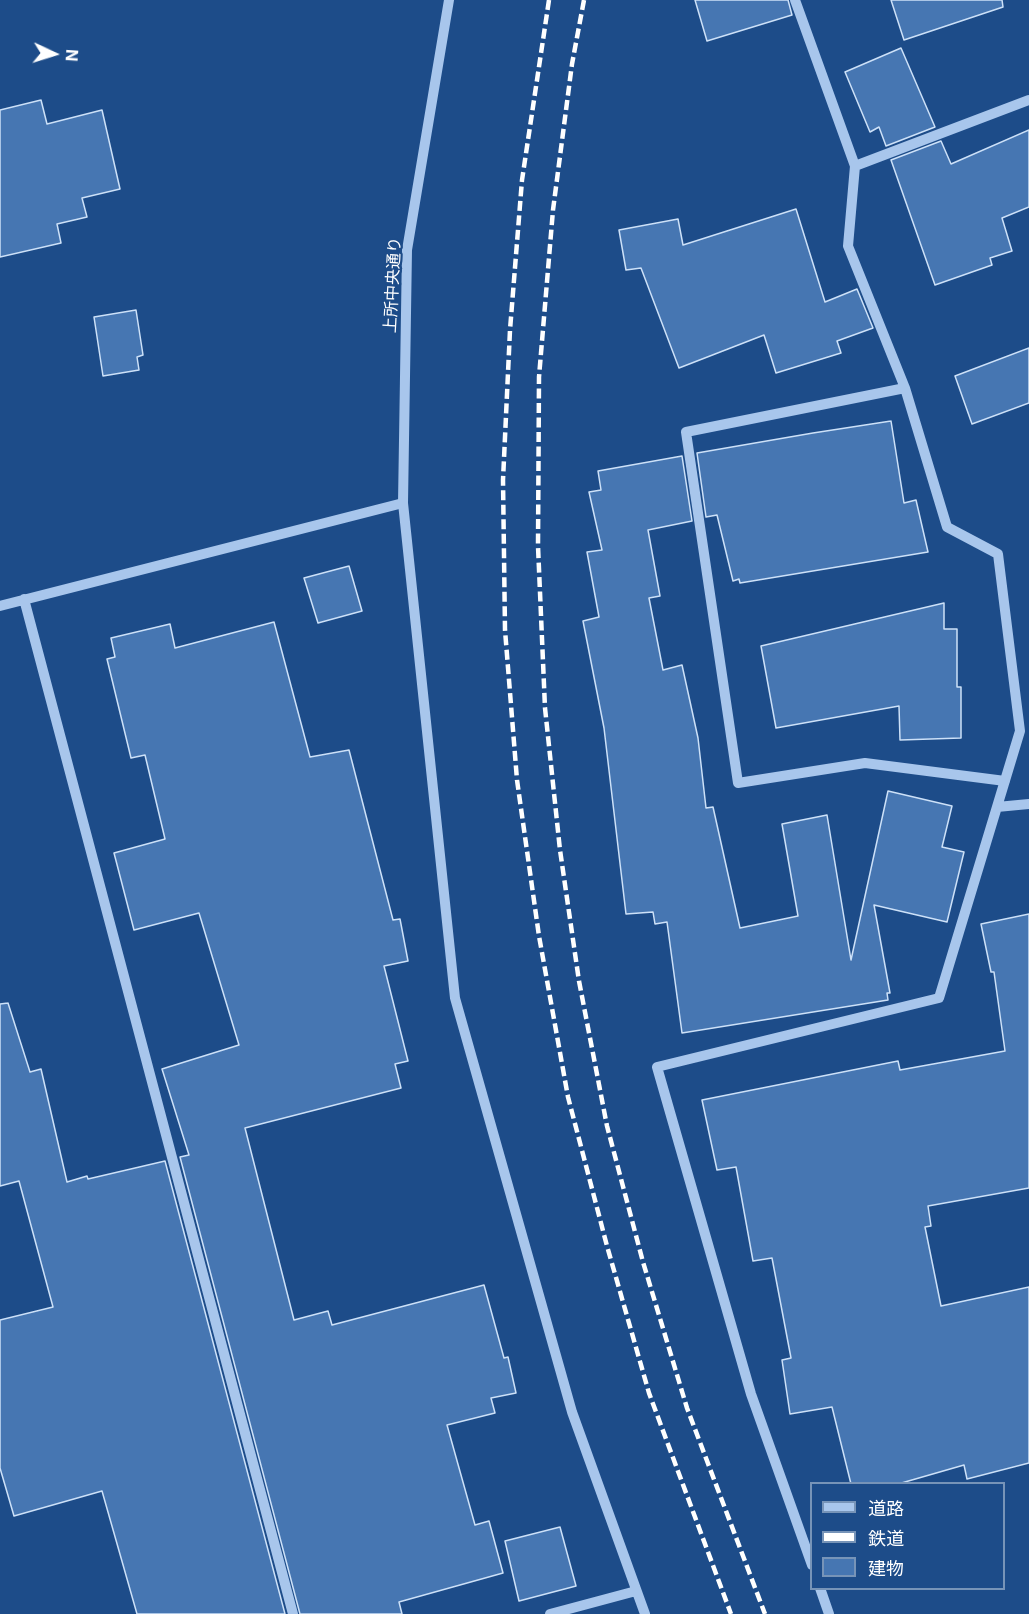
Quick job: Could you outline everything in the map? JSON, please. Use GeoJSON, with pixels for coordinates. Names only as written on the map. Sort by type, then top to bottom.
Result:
{"type":"FeatureCollection","features":[{"type":"Feature","properties":{"kind":"street","name":"上所中央通り"},"geometry":{"type":"LineString","coordinates":[[449,0],[407,250],[403,503],[455,998],[572,1413],[645,1614]]}},
{"type":"Feature","properties":{"kind":"street"},"geometry":{"type":"LineString","coordinates":[[795,0],[855,166],[848,246],[905,388],[947,527],[999,554],[1020,731],[939,998],[657,1066],[751,1394],[810,1559]]}},
{"type":"Feature","properties":{"kind":"street"},"geometry":{"type":"LineString","coordinates":[[855,166],[1029,100]]}},
{"type":"Feature","properties":{"kind":"street"},"geometry":{"type":"LineString","coordinates":[[905,388],[686,432],[738,783],[865,763],[1005,781]]}},
{"type":"Feature","properties":{"kind":"street"},"geometry":{"type":"LineString","coordinates":[[0,606],[403,503]]}},
{"type":"Feature","properties":{"kind":"street"},"geometry":{"type":"LineString","coordinates":[[24,599],[293,1614]]}},
{"type":"Feature","properties":{"kind":"street"},"geometry":{"type":"LineString","coordinates":[[997,807],[1029,804]]}},
{"type":"Feature","properties":{"kind":"street"},"geometry":{"type":"LineString","coordinates":[[821,1590],[829,1614]]}},
{"type":"Feature","properties":{"kind":"street"},"geometry":{"type":"LineString","coordinates":[[550,1614],[636,1591]]}},
{"type":"Feature","properties":{"kind":"building"},"geometry":{"type":"Polygon","coordinates":[[[695,0],[788,0],[792,15],[707,41],[695,0]]]}},
{"type":"Feature","properties":{"kind":"building"},"geometry":{"type":"Polygon","coordinates":[[[891,0],[1002,0],[1003,7],[904,40],[891,0]]]}},
{"type":"Feature","properties":{"kind":"building"},"geometry":{"type":"Polygon","coordinates":[[[901,48],[935,127],[886,146],[879,127],[870,132],[845,72],[901,48]]]}},
{"type":"Feature","properties":{"kind":"building"},"geometry":{"type":"Polygon","coordinates":[[[41,100],[47,124],[102,110],[120,189],[82,198],[87,217],[57,224],[61,243],[0,257],[0,110],[41,100]]]}},
{"type":"Feature","properties":{"kind":"building"},"geometry":{"type":"Polygon","coordinates":[[[1029,130],[1029,207],[1002,218],[1012,251],[990,258],[992,265],[935,285],[891,160],[941,141],[951,164],[1029,130]]]}},
{"type":"Feature","properties":{"kind":"building"},"geometry":{"type":"Polygon","coordinates":[[[796,209],[825,302],[857,289],[873,328],[837,341],[841,353],[776,373],[764,335],[679,368],[641,268],[626,270],[619,230],[678,219],[683,245],[796,209]]]}},
{"type":"Feature","properties":{"kind":"building"},"geometry":{"type":"Polygon","coordinates":[[[136,310],[143,355],[137,357],[139,370],[103,376],[94,317],[136,310]]]}},
{"type":"Feature","properties":{"kind":"building"},"geometry":{"type":"Polygon","coordinates":[[[1029,348],[1029,403],[972,424],[955,376],[1029,348]]]}},
{"type":"Feature","properties":{"kind":"building"},"geometry":{"type":"Polygon","coordinates":[[[891,421],[904,503],[916,500],[928,552],[740,583],[739,579],[733,581],[717,515],[706,517],[697,453],[891,421]]]}},
{"type":"Feature","properties":{"kind":"building"},"geometry":{"type":"Polygon","coordinates":[[[682,456],[692,521],[648,530],[660,596],[649,598],[663,670],[682,665],[698,738],[706,808],[713,807],[740,928],[798,916],[782,824],[827,815],[851,960],[888,791],[952,806],[942,847],[964,852],[947,922],[874,905],[890,993],[887,993],[888,1000],[682,1033],[667,922],[655,924],[653,912],[626,914],[604,728],[583,621],[599,617],[587,552],[602,550],[589,492],[601,490],[598,471],[682,456]]]}},
{"type":"Feature","properties":{"kind":"building"},"geometry":{"type":"Polygon","coordinates":[[[349,566],[362,611],[318,623],[304,578],[349,566]]]}},
{"type":"Feature","properties":{"kind":"building"},"geometry":{"type":"Polygon","coordinates":[[[944,603],[944,629],[957,629],[957,687],[961,687],[961,738],[900,740],[899,706],[776,728],[761,646],[944,603]]]}},
{"type":"Feature","properties":{"kind":"building"},"geometry":{"type":"Polygon","coordinates":[[[274,622],[310,757],[349,750],[393,920],[400,919],[408,961],[384,966],[408,1061],[395,1064],[401,1088],[245,1128],[294,1320],[328,1311],[332,1325],[484,1285],[504,1358],[508,1357],[516,1393],[491,1398],[495,1413],[447,1425],[475,1525],[489,1521],[503,1573],[399,1602],[402,1614],[300,1614],[180,1157],[189,1155],[162,1069],[239,1045],[199,913],[134,930],[114,853],[165,839],[145,755],[131,758],[107,659],[115,657],[111,638],[170,624],[175,648],[274,622]]]}},
{"type":"Feature","properties":{"kind":"building"},"geometry":{"type":"Polygon","coordinates":[[[1029,914],[1029,1188],[928,1206],[931,1226],[925,1227],[941,1306],[1029,1287],[1029,1463],[967,1479],[964,1465],[905,1482],[851,1482],[832,1407],[790,1414],[782,1360],[791,1358],[772,1258],[753,1261],[736,1167],[717,1170],[702,1100],[898,1061],[900,1070],[1005,1051],[994,972],[991,972],[981,924],[1029,914]]]}},
{"type":"Feature","properties":{"kind":"building"},"geometry":{"type":"Polygon","coordinates":[[[8,1003],[30,1072],[41,1069],[67,1182],[165,1161],[285,1614],[137,1614],[102,1491],[14,1516],[0,1468],[0,1320],[53,1307],[19,1181],[0,1186],[0,1004],[8,1003]]]}},
{"type":"Feature","properties":{"kind":"building"},"geometry":{"type":"Polygon","coordinates":[[[560,1527],[576,1586],[519,1601],[505,1541],[560,1527]]]}},
{"type":"Feature","properties":{"kind":"railway"},"geometry":{"type":"LineString","coordinates":[[549,0],[522,180],[510,330],[503,480],[505,630],[517,780],[539,936],[568,1097],[649,1393],[731,1614]]}},
{"type":"Feature","properties":{"kind":"railway"},"geometry":{"type":"LineString","coordinates":[[584,0],[572,64],[553,210],[539,377],[538,546],[545,708],[560,850],[579,981],[607,1126],[643,1262],[687,1408],[765,1614]]}}]}
